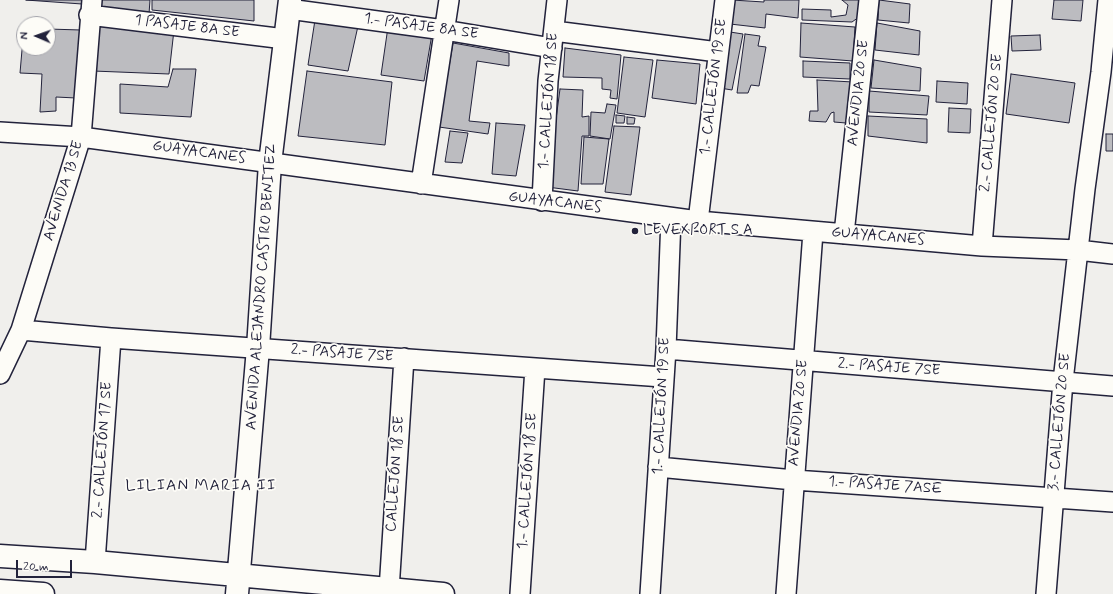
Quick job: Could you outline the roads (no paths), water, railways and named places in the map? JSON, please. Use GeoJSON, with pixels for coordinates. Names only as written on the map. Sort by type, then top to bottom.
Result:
{"type":"FeatureCollection","features":[{"type":"Feature","properties":{"kind":"main road","name":"AVENIDA ALEJANDRO CASTRO BENITEZ"},"geometry":{"type":"LineString","coordinates":[[238,584],[258,348],[270,163],[289,4]]}},
{"type":"Feature","properties":{"kind":"main road"},"geometry":{"type":"LineString","coordinates":[[0,556],[95,562],[238,584],[389,590],[442,594]]}},
{"type":"Feature","properties":{"kind":"main road"},"geometry":{"type":"LineString","coordinates":[[0,591],[43,594]]}},
{"type":"Feature","properties":{"kind":"street"},"geometry":{"type":"LineString","coordinates":[[421,184],[449,0]]}},
{"type":"Feature","properties":{"kind":"street","name":"1.- CALLEJÓN 18 SE"},"geometry":{"type":"LineString","coordinates":[[542,202],[548,81],[557,0]]}},
{"type":"Feature","properties":{"kind":"street","name":"1.- CALLEJÓN 19 SE"},"geometry":{"type":"LineString","coordinates":[[698,221],[725,0]]}},
{"type":"Feature","properties":{"kind":"street","name":"AVENDIA 20 SE"},"geometry":{"type":"LineString","coordinates":[[844,234],[869,0]]}},
{"type":"Feature","properties":{"kind":"street","name":"2.- CALLEJÓN 20 SE"},"geometry":{"type":"LineString","coordinates":[[982,246],[1002,0]]}},
{"type":"Feature","properties":{"kind":"street"},"geometry":{"type":"LineString","coordinates":[[1107,72],[1108,0]]}},
{"type":"Feature","properties":{"kind":"street","name":"1.- PASAJE 8A SE"},"geometry":{"type":"LineString","coordinates":[[289,4],[444,30],[553,40],[718,52]]}},
{"type":"Feature","properties":{"kind":"street","name":"1 PASAJE 8A SE"},"geometry":{"type":"LineString","coordinates":[[90,8],[285,38]]}},
{"type":"Feature","properties":{"kind":"street","name":"AVENIDA 13 SE"},"geometry":{"type":"LineString","coordinates":[[0,374],[22,330],[81,137],[90,8]]}},
{"type":"Feature","properties":{"kind":"street","name":"3.- CALLEJÓN 20 SE"},"geometry":{"type":"LineString","coordinates":[[1046,594],[1063,381],[1085,189],[1107,72]]}},
{"type":"Feature","properties":{"kind":"street","name":"GUAYACANES"},"geometry":{"type":"LineString","coordinates":[[0,132],[81,137],[542,202],[698,221],[982,246],[1078,250],[1113,254]]}},
{"type":"Feature","properties":{"kind":"street","name":"1.- CALLEJÓN 19 SE"},"geometry":{"type":"LineString","coordinates":[[650,594],[666,348],[671,218]]}},
{"type":"Feature","properties":{"kind":"street","name":"AVENDIA 20 SE"},"geometry":{"type":"LineString","coordinates":[[786,594],[813,232]]}},
{"type":"Feature","properties":{"kind":"street","name":"2.- PASAJE 7SE"},"geometry":{"type":"LineString","coordinates":[[22,330],[111,338],[663,376]]}},
{"type":"Feature","properties":{"kind":"street","name":"2.- CALLEJÓN 17 SE"},"geometry":{"type":"LineString","coordinates":[[95,562],[111,338]]}},
{"type":"Feature","properties":{"kind":"street","name":"2.- PASAJE 7SE"},"geometry":{"type":"LineString","coordinates":[[666,348],[804,361],[1113,386]]}},
{"type":"Feature","properties":{"kind":"street","name":"CALLEJÓN 18 SE"},"geometry":{"type":"LineString","coordinates":[[389,590],[404,358]]}},
{"type":"Feature","properties":{"kind":"street","name":"1.- CALLEJÓN 18 SE"},"geometry":{"type":"LineString","coordinates":[[520,594],[535,368]]}},
{"type":"Feature","properties":{"kind":"street","name":"1.- PASAJE 7ASE"},"geometry":{"type":"LineString","coordinates":[[658,467],[794,480],[1113,502]]}},
{"type":"Feature","properties":{"kind":"place","name":"LEVEXPORT S A"},"geometry":{"type":"Point","coordinates":[635,231]}},
{"type":"Feature","properties":{"kind":"district","name":"LILIAN MARIA II"},"geometry":{"type":"Point","coordinates":[201,487]}}]}
